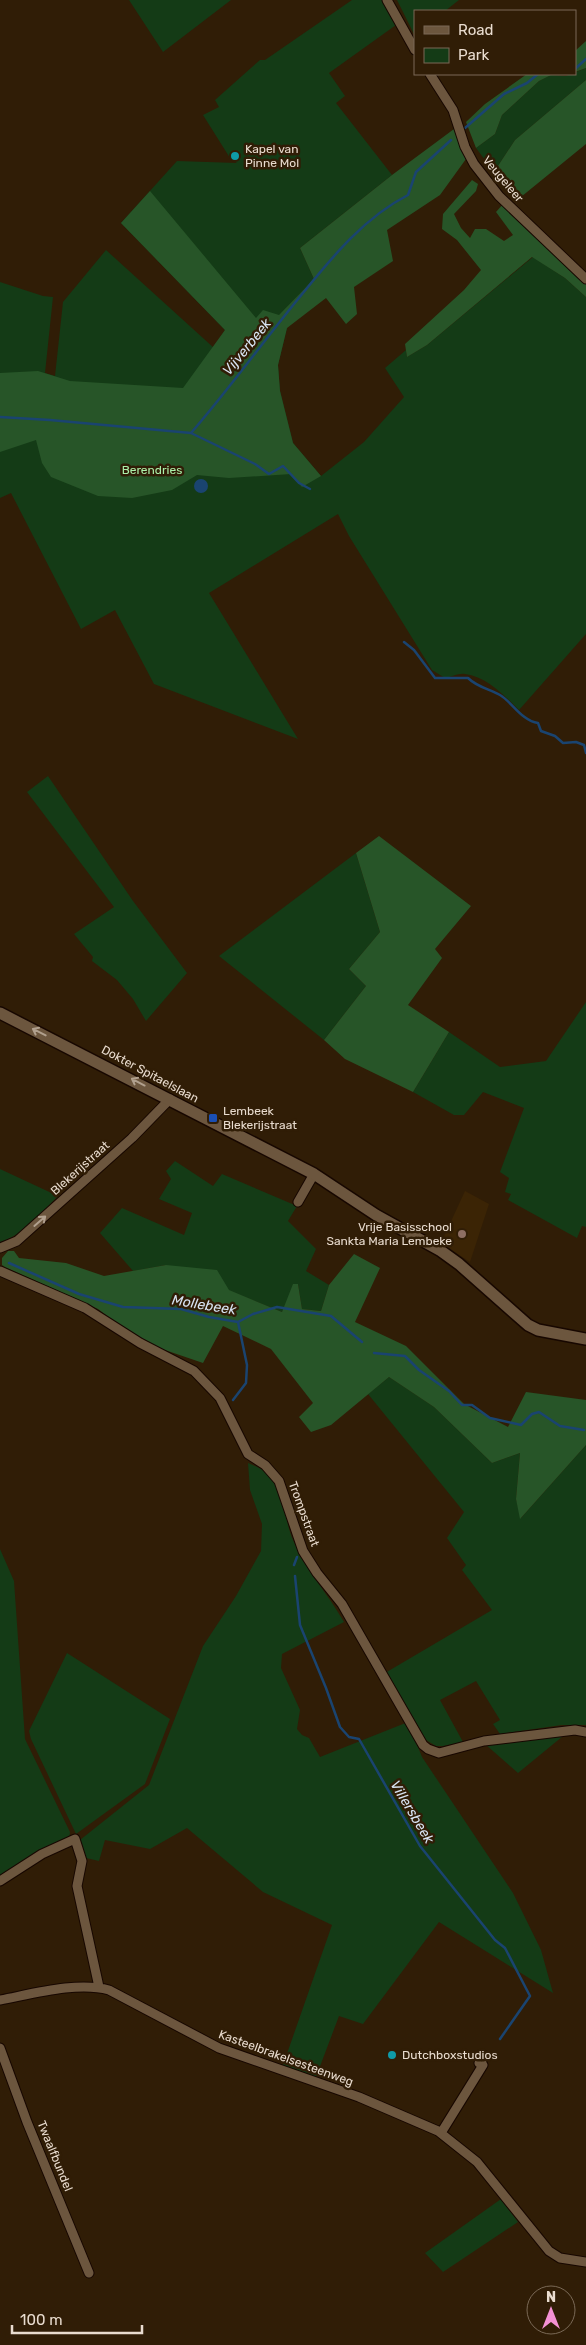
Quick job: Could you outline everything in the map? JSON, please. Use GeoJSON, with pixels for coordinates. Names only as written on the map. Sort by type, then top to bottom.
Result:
{"type":"FeatureCollection","features":[{"type":"Feature","properties":{"kind":"street"},"geometry":{"type":"LineString","coordinates":[[387,0],[414,48]]}},
{"type":"Feature","properties":{"kind":"street","name":"Veugeleer"},"geometry":{"type":"LineString","coordinates":[[431,75],[453,110],[465,147],[479,170],[508,206],[586,279]]}},
{"type":"Feature","properties":{"kind":"street","name":"Dokter Spitaelslaan"},"geometry":{"type":"LineString","coordinates":[[0,1013],[314,1174],[376,1215],[441,1251],[459,1264],[528,1325],[538,1330],[586,1339]]}},
{"type":"Feature","properties":{"kind":"street","name":"Blekerijstraat"},"geometry":{"type":"LineString","coordinates":[[0,1248],[16,1241],[132,1138],[170,1099]]}},
{"type":"Feature","properties":{"kind":"street"},"geometry":{"type":"LineString","coordinates":[[298,1202],[314,1174]]}},
{"type":"Feature","properties":{"kind":"street","name":"Trompstraat"},"geometry":{"type":"LineString","coordinates":[[0,1271],[85,1308],[140,1343],[194,1371],[220,1398],[248,1454],[265,1465],[278,1481],[303,1552],[342,1604],[423,1745],[428,1749],[439,1752],[484,1741],[575,1730],[586,1732]]}},
{"type":"Feature","properties":{"kind":"street"},"geometry":{"type":"LineString","coordinates":[[0,1881],[42,1854],[75,1839],[82,1861],[77,1886],[99,1987]]}},
{"type":"Feature","properties":{"kind":"street","name":"Kasteelbrakelsesteenweg"},"geometry":{"type":"LineString","coordinates":[[0,2000],[73,1988],[99,1987],[120,1995],[166,2022],[218,2048],[359,2098],[441,2133],[478,2162],[549,2251],[560,2258],[586,2262]]}},
{"type":"Feature","properties":{"kind":"street","name":"Twaalfbundel"},"geometry":{"type":"LineString","coordinates":[[0,2048],[27,2122],[89,2273]]}},
{"type":"Feature","properties":{"kind":"street"},"geometry":{"type":"LineString","coordinates":[[441,2133],[483,2065],[479,2063],[486,2056]]}},
{"type":"Feature","properties":{"kind":"shaded area","name":"Vrije Basisschool Sankta Maria Lembeke"},"geometry":{"type":"Polygon","coordinates":[[[465,1191],[489,1204],[470,1262],[441,1243],[465,1191]]]}},
{"type":"Feature","properties":{"kind":"green space"},"geometry":{"type":"Polygon","coordinates":[[[129,0],[231,0],[163,52],[129,0]]]}},
{"type":"Feature","properties":{"kind":"green space","name":"Berendries"},"geometry":{"type":"Polygon","coordinates":[[[352,0],[383,0],[396,25],[329,73],[345,96],[336,103],[392,175],[300,248],[314,279],[280,315],[287,328],[278,365],[280,391],[293,443],[321,476],[364,442],[404,397],[385,368],[406,350],[407,357],[427,345],[533,257],[565,278],[586,297],[586,634],[519,710],[495,688],[481,679],[463,674],[445,678],[432,670],[349,536],[338,514],[209,593],[298,739],[154,684],[115,610],[81,629],[11,493],[0,498],[0,282],[43,296],[53,297],[45,373],[55,376],[63,302],[106,250],[214,348],[225,330],[121,223],[177,161],[237,163],[230,158],[203,115],[219,107],[215,100],[260,60],[265,60],[352,0]]]}},
{"type":"Feature","properties":{"kind":"green space"},"geometry":{"type":"Polygon","coordinates":[[[397,0],[459,0],[446,10],[414,10],[414,34],[397,0]]]}},
{"type":"Feature","properties":{"kind":"green space"},"geometry":{"type":"Polygon","coordinates":[[[586,41],[586,68],[576,72],[576,50],[586,41]]]}},
{"type":"Feature","properties":{"kind":"green space"},"geometry":{"type":"Polygon","coordinates":[[[586,68],[586,80],[515,140],[494,172],[476,148],[495,134],[502,115],[539,81],[551,75],[576,75],[576,72],[586,68]]]}},
{"type":"Feature","properties":{"kind":"green space"},"geometry":{"type":"Polygon","coordinates":[[[526,75],[551,75],[539,81],[502,115],[495,134],[476,148],[466,122],[485,104],[526,75]]]}},
{"type":"Feature","properties":{"kind":"green space"},"geometry":{"type":"Polygon","coordinates":[[[586,80],[586,144],[516,201],[494,172],[515,140],[586,80]]]}},
{"type":"Feature","properties":{"kind":"green space","name":"Berendries"},"geometry":{"type":"Polygon","coordinates":[[[454,129],[466,159],[440,195],[387,230],[393,261],[354,287],[357,314],[346,324],[326,298],[287,328],[278,365],[280,391],[293,443],[321,476],[302,487],[291,474],[229,478],[197,475],[172,490],[132,498],[98,496],[51,477],[42,463],[36,440],[0,452],[0,373],[38,371],[70,381],[183,388],[225,330],[121,223],[150,191],[256,318],[263,310],[279,315],[314,279],[300,248],[392,175],[454,129]]]}},
{"type":"Feature","properties":{"kind":"green space"},"geometry":{"type":"Polygon","coordinates":[[[472,180],[478,184],[476,191],[454,214],[461,228],[470,238],[475,229],[486,229],[504,241],[513,235],[496,212],[503,204],[538,240],[586,279],[586,297],[565,278],[532,257],[427,345],[407,357],[405,344],[464,290],[481,270],[457,240],[442,229],[443,214],[472,180]]]}},
{"type":"Feature","properties":{"kind":"green space"},"geometry":{"type":"Polygon","coordinates":[[[48,776],[133,901],[187,973],[146,1021],[133,999],[117,980],[92,961],[93,957],[74,934],[114,907],[27,792],[48,776]]]}},
{"type":"Feature","properties":{"kind":"green space"},"geometry":{"type":"Polygon","coordinates":[[[379,836],[471,906],[435,949],[442,958],[408,1005],[449,1032],[413,1092],[345,1059],[324,1040],[366,986],[349,969],[380,932],[356,853],[379,836]]]}},
{"type":"Feature","properties":{"kind":"green space"},"geometry":{"type":"Polygon","coordinates":[[[356,853],[380,932],[349,969],[366,986],[324,1040],[219,956],[356,853]]]}},
{"type":"Feature","properties":{"kind":"green space"},"geometry":{"type":"Polygon","coordinates":[[[586,1002],[586,1227],[582,1226],[577,1238],[508,1200],[511,1194],[505,1192],[509,1178],[500,1172],[524,1108],[483,1092],[464,1115],[454,1115],[413,1092],[449,1032],[500,1067],[546,1061],[586,1002]]]}},
{"type":"Feature","properties":{"kind":"green space"},"geometry":{"type":"Polygon","coordinates":[[[175,1161],[213,1186],[222,1174],[297,1206],[288,1221],[316,1249],[306,1271],[329,1285],[321,1311],[302,1309],[298,1284],[282,1312],[166,1265],[133,1271],[100,1233],[122,1208],[184,1235],[192,1213],[159,1199],[171,1179],[166,1171],[175,1161]]]}},
{"type":"Feature","properties":{"kind":"green space"},"geometry":{"type":"Polygon","coordinates":[[[0,1169],[58,1196],[24,1229],[9,1239],[0,1242],[0,1169]]]}},
{"type":"Feature","properties":{"kind":"green space"},"geometry":{"type":"Polygon","coordinates":[[[8,1251],[14,1251],[19,1258],[66,1263],[104,1276],[166,1265],[217,1270],[229,1290],[282,1312],[293,1284],[298,1284],[302,1309],[321,1311],[329,1285],[354,1254],[380,1268],[355,1322],[406,1346],[464,1404],[508,1427],[526,1392],[586,1400],[586,1445],[520,1519],[516,1499],[520,1453],[492,1463],[434,1407],[389,1377],[331,1425],[311,1432],[299,1417],[313,1403],[271,1349],[223,1326],[203,1363],[159,1348],[135,1337],[98,1309],[5,1267],[2,1265],[2,1258],[8,1251]]]}},
{"type":"Feature","properties":{"kind":"green space"},"geometry":{"type":"Polygon","coordinates":[[[389,1377],[434,1407],[492,1463],[520,1453],[516,1499],[521,1518],[586,1445],[586,1725],[562,1725],[500,1734],[493,1724],[500,1720],[476,1681],[440,1700],[463,1742],[436,1746],[426,1740],[385,1673],[492,1610],[462,1570],[466,1565],[447,1538],[464,1512],[368,1394],[389,1377]]]}},
{"type":"Feature","properties":{"kind":"green space"},"geometry":{"type":"Polygon","coordinates":[[[248,1463],[265,1472],[278,1487],[290,1533],[298,1551],[344,1622],[282,1654],[281,1668],[300,1710],[297,1729],[302,1735],[309,1738],[320,1757],[408,1722],[422,1757],[513,1893],[541,1950],[553,1993],[439,1922],[363,2024],[339,2016],[316,2077],[283,2065],[332,1925],[263,1892],[187,1828],[150,1849],[105,1840],[99,1861],[86,1858],[80,1840],[149,1785],[203,1646],[236,1596],[261,1551],[262,1524],[250,1490],[248,1463]]]}},
{"type":"Feature","properties":{"kind":"green space"},"geometry":{"type":"Polygon","coordinates":[[[0,1549],[14,1581],[25,1739],[70,1832],[69,1839],[44,1848],[0,1876],[0,1549]]]}},
{"type":"Feature","properties":{"kind":"green space"},"geometry":{"type":"Polygon","coordinates":[[[67,1653],[170,1719],[145,1784],[76,1834],[31,1739],[29,1731],[67,1653]]]}},
{"type":"Feature","properties":{"kind":"green space"},"geometry":{"type":"Polygon","coordinates":[[[568,1732],[518,1773],[485,1744],[568,1732]]]}},
{"type":"Feature","properties":{"kind":"green space"},"geometry":{"type":"Polygon","coordinates":[[[501,2199],[518,2222],[443,2272],[425,2253],[501,2199]]]}},
{"type":"Feature","properties":{"kind":"water"},"geometry":{"type":"Polygon","coordinates":[[[198,479],[204,479],[208,486],[204,493],[198,493],[194,489],[194,483],[198,479]]]}},
{"type":"Feature","properties":{"kind":"waterway","name":"Vijverbeek"},"geometry":{"type":"LineString","coordinates":[[576,68],[586,59]]}},
{"type":"Feature","properties":{"kind":"waterway","name":"Vijverbeek"},"geometry":{"type":"LineString","coordinates":[[465,128],[504,94],[527,83],[537,75]]}},
{"type":"Feature","properties":{"kind":"waterway","name":"Vijverbeek"},"geometry":{"type":"LineString","coordinates":[[0,417],[191,433],[314,279],[364,226],[392,204],[408,195],[416,172],[451,140]]}},
{"type":"Feature","properties":{"kind":"waterway"},"geometry":{"type":"LineString","coordinates":[[191,433],[255,464],[269,474],[283,466],[299,483],[310,489]]}},
{"type":"Feature","properties":{"kind":"waterway"},"geometry":{"type":"LineString","coordinates":[[404,642],[414,650],[435,678],[468,678],[475,684],[500,695],[527,719],[538,723],[541,731],[555,736],[563,743],[576,742],[584,745],[586,753]]}},
{"type":"Feature","properties":{"kind":"waterway","name":"Mollebeek"},"geometry":{"type":"LineString","coordinates":[[9,1263],[79,1294],[123,1307],[181,1309],[209,1317],[238,1322],[253,1314],[277,1307],[331,1316],[362,1342]]}},
{"type":"Feature","properties":{"kind":"waterway","name":"Villersbeek"},"geometry":{"type":"LineString","coordinates":[[233,1400],[246,1383],[247,1365],[238,1322]]}},
{"type":"Feature","properties":{"kind":"waterway","name":"Mollebeek"},"geometry":{"type":"LineString","coordinates":[[374,1353],[405,1356],[419,1370],[449,1391],[462,1405],[472,1405],[490,1418],[521,1425],[532,1414],[539,1412],[560,1426],[584,1430]]}},
{"type":"Feature","properties":{"kind":"waterway","name":"Villersbeek"},"geometry":{"type":"LineString","coordinates":[[294,1565],[297,1557]]}},
{"type":"Feature","properties":{"kind":"waterway","name":"Villersbeek"},"geometry":{"type":"LineString","coordinates":[[295,1576],[300,1625],[340,1727],[349,1737],[359,1739],[420,1846],[495,1940],[505,1948],[530,1996],[500,2039]]}},
{"type":"Feature","properties":{"kind":"place","name":"Kapel van Pinne Mol"},"geometry":{"type":"Point","coordinates":[235,156]}},
{"type":"Feature","properties":{"kind":"place","name":"Lembeek Blekerijstraat"},"geometry":{"type":"Point","coordinates":[213,1118]}},
{"type":"Feature","properties":{"kind":"place","name":"Vrije Basisschool Sankta Maria Lembeke"},"geometry":{"type":"Point","coordinates":[462,1234]}},
{"type":"Feature","properties":{"kind":"place","name":"Dutchboxstudios"},"geometry":{"type":"Point","coordinates":[392,2055]}}]}
